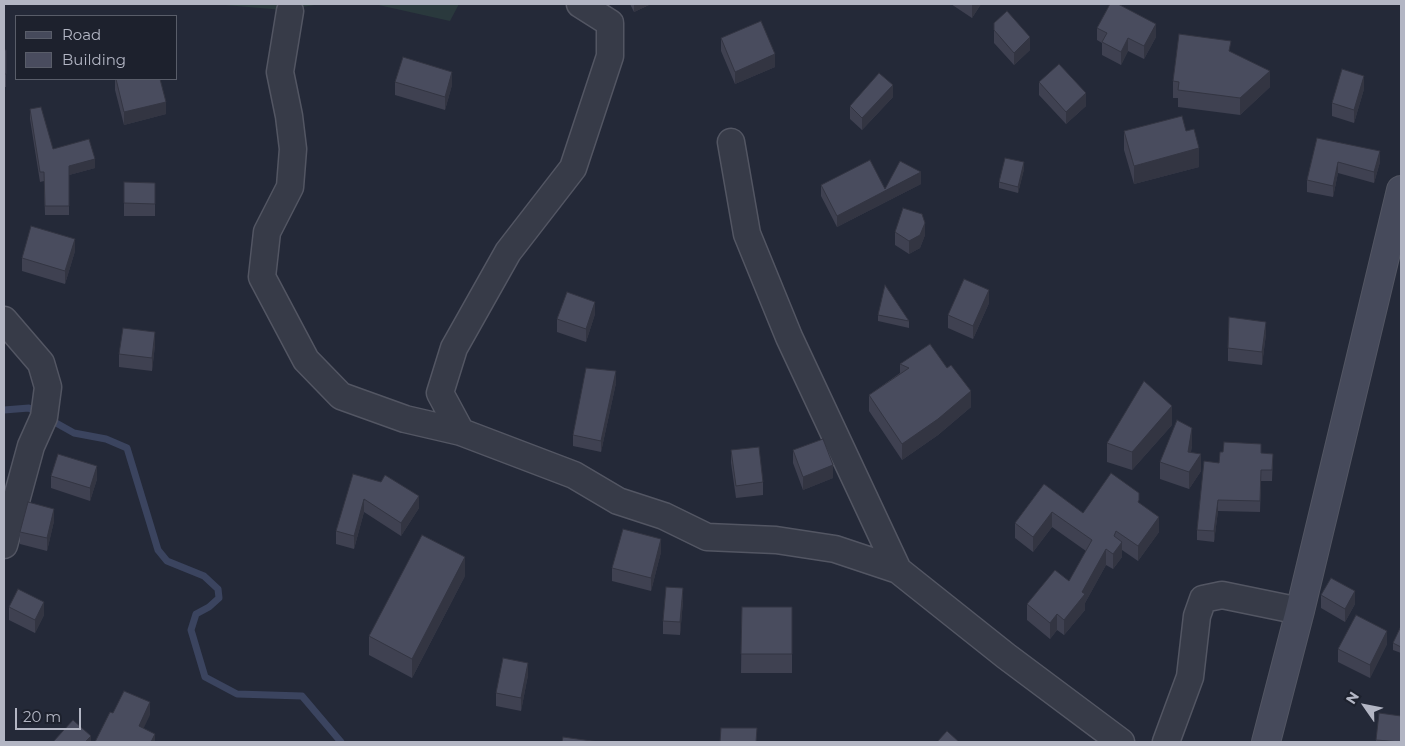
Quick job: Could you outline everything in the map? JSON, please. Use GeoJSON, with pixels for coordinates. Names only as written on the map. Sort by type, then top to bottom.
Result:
{"type":"FeatureCollection","features":[{"type":"Feature","properties":{"kind":"street"},"geometry":{"type":"LineString","coordinates":[[462,432],[440,393],[454,348],[508,252],[573,168],[610,56],[610,23],[580,4]]}},
{"type":"Feature","properties":{"kind":"street"},"geometry":{"type":"LineString","coordinates":[[290,11],[280,72],[289,116],[293,149],[290,187],[267,232],[262,277],[306,360],[341,396],[404,418],[462,432],[574,475],[618,501],[664,516],[707,537],[776,540],[835,549],[898,570],[1006,656],[1121,742]]}},
{"type":"Feature","properties":{"kind":"street"},"geometry":{"type":"LineString","coordinates":[[731,142],[747,234],[789,337],[898,570]]}},
{"type":"Feature","properties":{"kind":"street"},"geometry":{"type":"LineString","coordinates":[[1266,742],[1397,223],[1401,190]]}},
{"type":"Feature","properties":{"kind":"street"},"geometry":{"type":"LineString","coordinates":[[4,320],[41,363],[48,388],[44,417],[31,446],[4,545]]}},
{"type":"Feature","properties":{"kind":"street"},"geometry":{"type":"LineString","coordinates":[[1166,742],[1190,677],[1196,616],[1203,600],[1222,595],[1300,611]]}},
{"type":"Feature","properties":{"kind":"shaded area"},"geometry":{"type":"Polygon","coordinates":[[[225,4],[321,4],[283,10],[225,4]]]}},
{"type":"Feature","properties":{"kind":"shaded area"},"geometry":{"type":"Polygon","coordinates":[[[374,4],[459,4],[450,21],[374,4]]]}},
{"type":"Feature","properties":{"kind":"building"},"geometry":{"type":"Polygon","coordinates":[[[1110,4],[1118,4],[1156,24],[1144,46],[1128,38],[1121,52],[1102,42],[1107,33],[1097,28],[1110,4]]]}},
{"type":"Feature","properties":{"kind":"building"},"geometry":{"type":"Polygon","coordinates":[[[1007,11],[1030,37],[1014,53],[994,30],[994,23],[1007,11]]]}},
{"type":"Feature","properties":{"kind":"building"},"geometry":{"type":"Polygon","coordinates":[[[761,21],[775,54],[735,72],[721,38],[761,21]]]}},
{"type":"Feature","properties":{"kind":"building"},"geometry":{"type":"Polygon","coordinates":[[[1179,34],[1231,41],[1229,51],[1270,71],[1240,98],[1178,90],[1179,82],[1173,81],[1179,34]]]}},
{"type":"Feature","properties":{"kind":"building"},"geometry":{"type":"Polygon","coordinates":[[[4,50],[6,50],[6,74],[4,74],[4,50]]]}},
{"type":"Feature","properties":{"kind":"building"},"geometry":{"type":"Polygon","coordinates":[[[403,57],[452,72],[445,97],[395,82],[403,57]]]}},
{"type":"Feature","properties":{"kind":"building"},"geometry":{"type":"Polygon","coordinates":[[[1059,64],[1086,93],[1066,112],[1039,82],[1059,64]]]}},
{"type":"Feature","properties":{"kind":"building"},"geometry":{"type":"Polygon","coordinates":[[[1342,69],[1364,76],[1354,110],[1332,103],[1342,69]]]}},
{"type":"Feature","properties":{"kind":"building"},"geometry":{"type":"Polygon","coordinates":[[[879,73],[893,85],[862,118],[850,106],[879,73]]]}},
{"type":"Feature","properties":{"kind":"building"},"geometry":{"type":"Polygon","coordinates":[[[116,80],[160,80],[166,102],[124,112],[116,80]]]}},
{"type":"Feature","properties":{"kind":"building"},"geometry":{"type":"Polygon","coordinates":[[[41,107],[53,149],[89,139],[95,159],[69,166],[69,206],[45,206],[44,172],[40,172],[30,109],[41,107]]]}},
{"type":"Feature","properties":{"kind":"building"},"geometry":{"type":"Polygon","coordinates":[[[1182,116],[1186,131],[1194,129],[1199,148],[1134,166],[1124,131],[1182,116]]]}},
{"type":"Feature","properties":{"kind":"building"},"geometry":{"type":"Polygon","coordinates":[[[1317,138],[1380,151],[1374,172],[1338,162],[1333,186],[1307,180],[1317,138]]]}},
{"type":"Feature","properties":{"kind":"building"},"geometry":{"type":"Polygon","coordinates":[[[1005,158],[1024,162],[1018,187],[999,182],[1005,158]]]}},
{"type":"Feature","properties":{"kind":"building"},"geometry":{"type":"Polygon","coordinates":[[[870,160],[885,189],[900,161],[921,172],[837,216],[821,185],[870,160]]]}},
{"type":"Feature","properties":{"kind":"building"},"geometry":{"type":"Polygon","coordinates":[[[124,182],[155,183],[155,204],[124,203],[124,182]]]}},
{"type":"Feature","properties":{"kind":"building"},"geometry":{"type":"Polygon","coordinates":[[[903,208],[922,214],[925,223],[920,235],[909,241],[895,232],[903,208]]]}},
{"type":"Feature","properties":{"kind":"building"},"geometry":{"type":"Polygon","coordinates":[[[31,226],[75,239],[65,271],[22,258],[31,226]]]}},
{"type":"Feature","properties":{"kind":"building"},"geometry":{"type":"Polygon","coordinates":[[[964,279],[989,290],[973,326],[948,315],[964,279]]]}},
{"type":"Feature","properties":{"kind":"building"},"geometry":{"type":"Polygon","coordinates":[[[885,285],[909,321],[878,315],[885,285]]]}},
{"type":"Feature","properties":{"kind":"building"},"geometry":{"type":"Polygon","coordinates":[[[567,292],[595,302],[586,329],[557,319],[567,292]]]}},
{"type":"Feature","properties":{"kind":"building"},"geometry":{"type":"Polygon","coordinates":[[[1229,317],[1266,322],[1262,352],[1228,348],[1229,317]]]}},
{"type":"Feature","properties":{"kind":"building"},"geometry":{"type":"Polygon","coordinates":[[[123,328],[155,332],[152,358],[119,354],[123,328]]]}},
{"type":"Feature","properties":{"kind":"building"},"geometry":{"type":"Polygon","coordinates":[[[930,344],[947,368],[951,365],[971,391],[938,419],[902,444],[869,395],[909,368],[900,364],[930,344]]]}},
{"type":"Feature","properties":{"kind":"building"},"geometry":{"type":"Polygon","coordinates":[[[586,368],[616,371],[601,441],[573,435],[586,368]]]}},
{"type":"Feature","properties":{"kind":"building"},"geometry":{"type":"Polygon","coordinates":[[[1144,381],[1172,406],[1132,452],[1107,443],[1144,381]]]}},
{"type":"Feature","properties":{"kind":"building"},"geometry":{"type":"Polygon","coordinates":[[[1177,420],[1192,428],[1188,452],[1201,454],[1189,472],[1160,462],[1177,420]]]}},
{"type":"Feature","properties":{"kind":"building"},"geometry":{"type":"Polygon","coordinates":[[[823,439],[833,465],[803,477],[793,450],[823,439]]]}},
{"type":"Feature","properties":{"kind":"building"},"geometry":{"type":"Polygon","coordinates":[[[1224,442],[1261,444],[1261,453],[1273,454],[1272,470],[1261,470],[1260,501],[1218,500],[1214,531],[1197,530],[1204,461],[1219,463],[1220,452],[1223,452],[1224,442]]]}},
{"type":"Feature","properties":{"kind":"building"},"geometry":{"type":"Polygon","coordinates":[[[759,447],[763,482],[736,486],[731,450],[759,447]]]}},
{"type":"Feature","properties":{"kind":"building"},"geometry":{"type":"Polygon","coordinates":[[[58,454],[97,466],[90,488],[51,476],[58,454]]]}},
{"type":"Feature","properties":{"kind":"building"},"geometry":{"type":"Polygon","coordinates":[[[1111,473],[1139,493],[1138,502],[1159,517],[1138,546],[1116,531],[1114,536],[1122,542],[1113,554],[1106,549],[1082,592],[1085,594],[1064,620],[1057,614],[1050,623],[1027,604],[1055,570],[1069,581],[1092,540],[1052,512],[1033,537],[1015,523],[1044,484],[1083,513],[1111,473]]]}},
{"type":"Feature","properties":{"kind":"building"},"geometry":{"type":"Polygon","coordinates":[[[353,474],[381,482],[385,475],[419,496],[401,523],[364,499],[354,536],[336,531],[353,474]]]}},
{"type":"Feature","properties":{"kind":"building"},"geometry":{"type":"Polygon","coordinates":[[[28,502],[54,509],[47,538],[20,532],[28,502]]]}},
{"type":"Feature","properties":{"kind":"building"},"geometry":{"type":"Polygon","coordinates":[[[623,529],[661,539],[651,578],[612,568],[623,529]]]}},
{"type":"Feature","properties":{"kind":"building"},"geometry":{"type":"Polygon","coordinates":[[[422,535],[465,557],[412,659],[369,636],[422,535]]]}},
{"type":"Feature","properties":{"kind":"building"},"geometry":{"type":"Polygon","coordinates":[[[1331,578],[1355,591],[1345,609],[1321,595],[1331,578]]]}},
{"type":"Feature","properties":{"kind":"building"},"geometry":{"type":"Polygon","coordinates":[[[666,587],[683,588],[680,622],[663,621],[666,587]]]}},
{"type":"Feature","properties":{"kind":"building"},"geometry":{"type":"Polygon","coordinates":[[[18,589],[44,602],[35,620],[9,607],[18,589]]]}},
{"type":"Feature","properties":{"kind":"building"},"geometry":{"type":"Polygon","coordinates":[[[742,607],[792,607],[792,654],[741,654],[742,607]]]}},
{"type":"Feature","properties":{"kind":"building"},"geometry":{"type":"Polygon","coordinates":[[[1356,615],[1387,631],[1370,665],[1338,649],[1356,615]]]}},
{"type":"Feature","properties":{"kind":"building"},"geometry":{"type":"Polygon","coordinates":[[[1401,626],[1401,647],[1393,643],[1401,626]]]}},
{"type":"Feature","properties":{"kind":"building"},"geometry":{"type":"Polygon","coordinates":[[[503,658],[528,663],[521,698],[496,693],[503,658]]]}},
{"type":"Feature","properties":{"kind":"building"},"geometry":{"type":"Polygon","coordinates":[[[124,691],[150,702],[139,726],[155,734],[151,742],[95,742],[110,712],[113,713],[124,691]]]}},
{"type":"Feature","properties":{"kind":"building"},"geometry":{"type":"Polygon","coordinates":[[[1379,713],[1401,716],[1401,742],[1376,740],[1379,713]]]}},
{"type":"Feature","properties":{"kind":"building"},"geometry":{"type":"Polygon","coordinates":[[[73,720],[91,736],[85,742],[53,742],[73,720]]]}},
{"type":"Feature","properties":{"kind":"building"},"geometry":{"type":"Polygon","coordinates":[[[721,728],[757,728],[756,742],[720,742],[721,728]]]}},
{"type":"Feature","properties":{"kind":"building"},"geometry":{"type":"Polygon","coordinates":[[[947,731],[959,742],[937,742],[947,731]]]}},
{"type":"Feature","properties":{"kind":"building"},"geometry":{"type":"Polygon","coordinates":[[[563,737],[599,742],[562,742],[563,737]]]}},
{"type":"Feature","properties":{"kind":"waterway"},"geometry":{"type":"LineString","coordinates":[[4,410],[29,408],[39,414]]}},
{"type":"Feature","properties":{"kind":"waterway"},"geometry":{"type":"LineString","coordinates":[[49,419],[74,433],[106,439],[127,448],[158,550],[167,561],[204,576],[218,589],[219,598],[209,607],[196,614],[191,630],[205,677],[237,694],[302,696],[341,742]]}}]}
